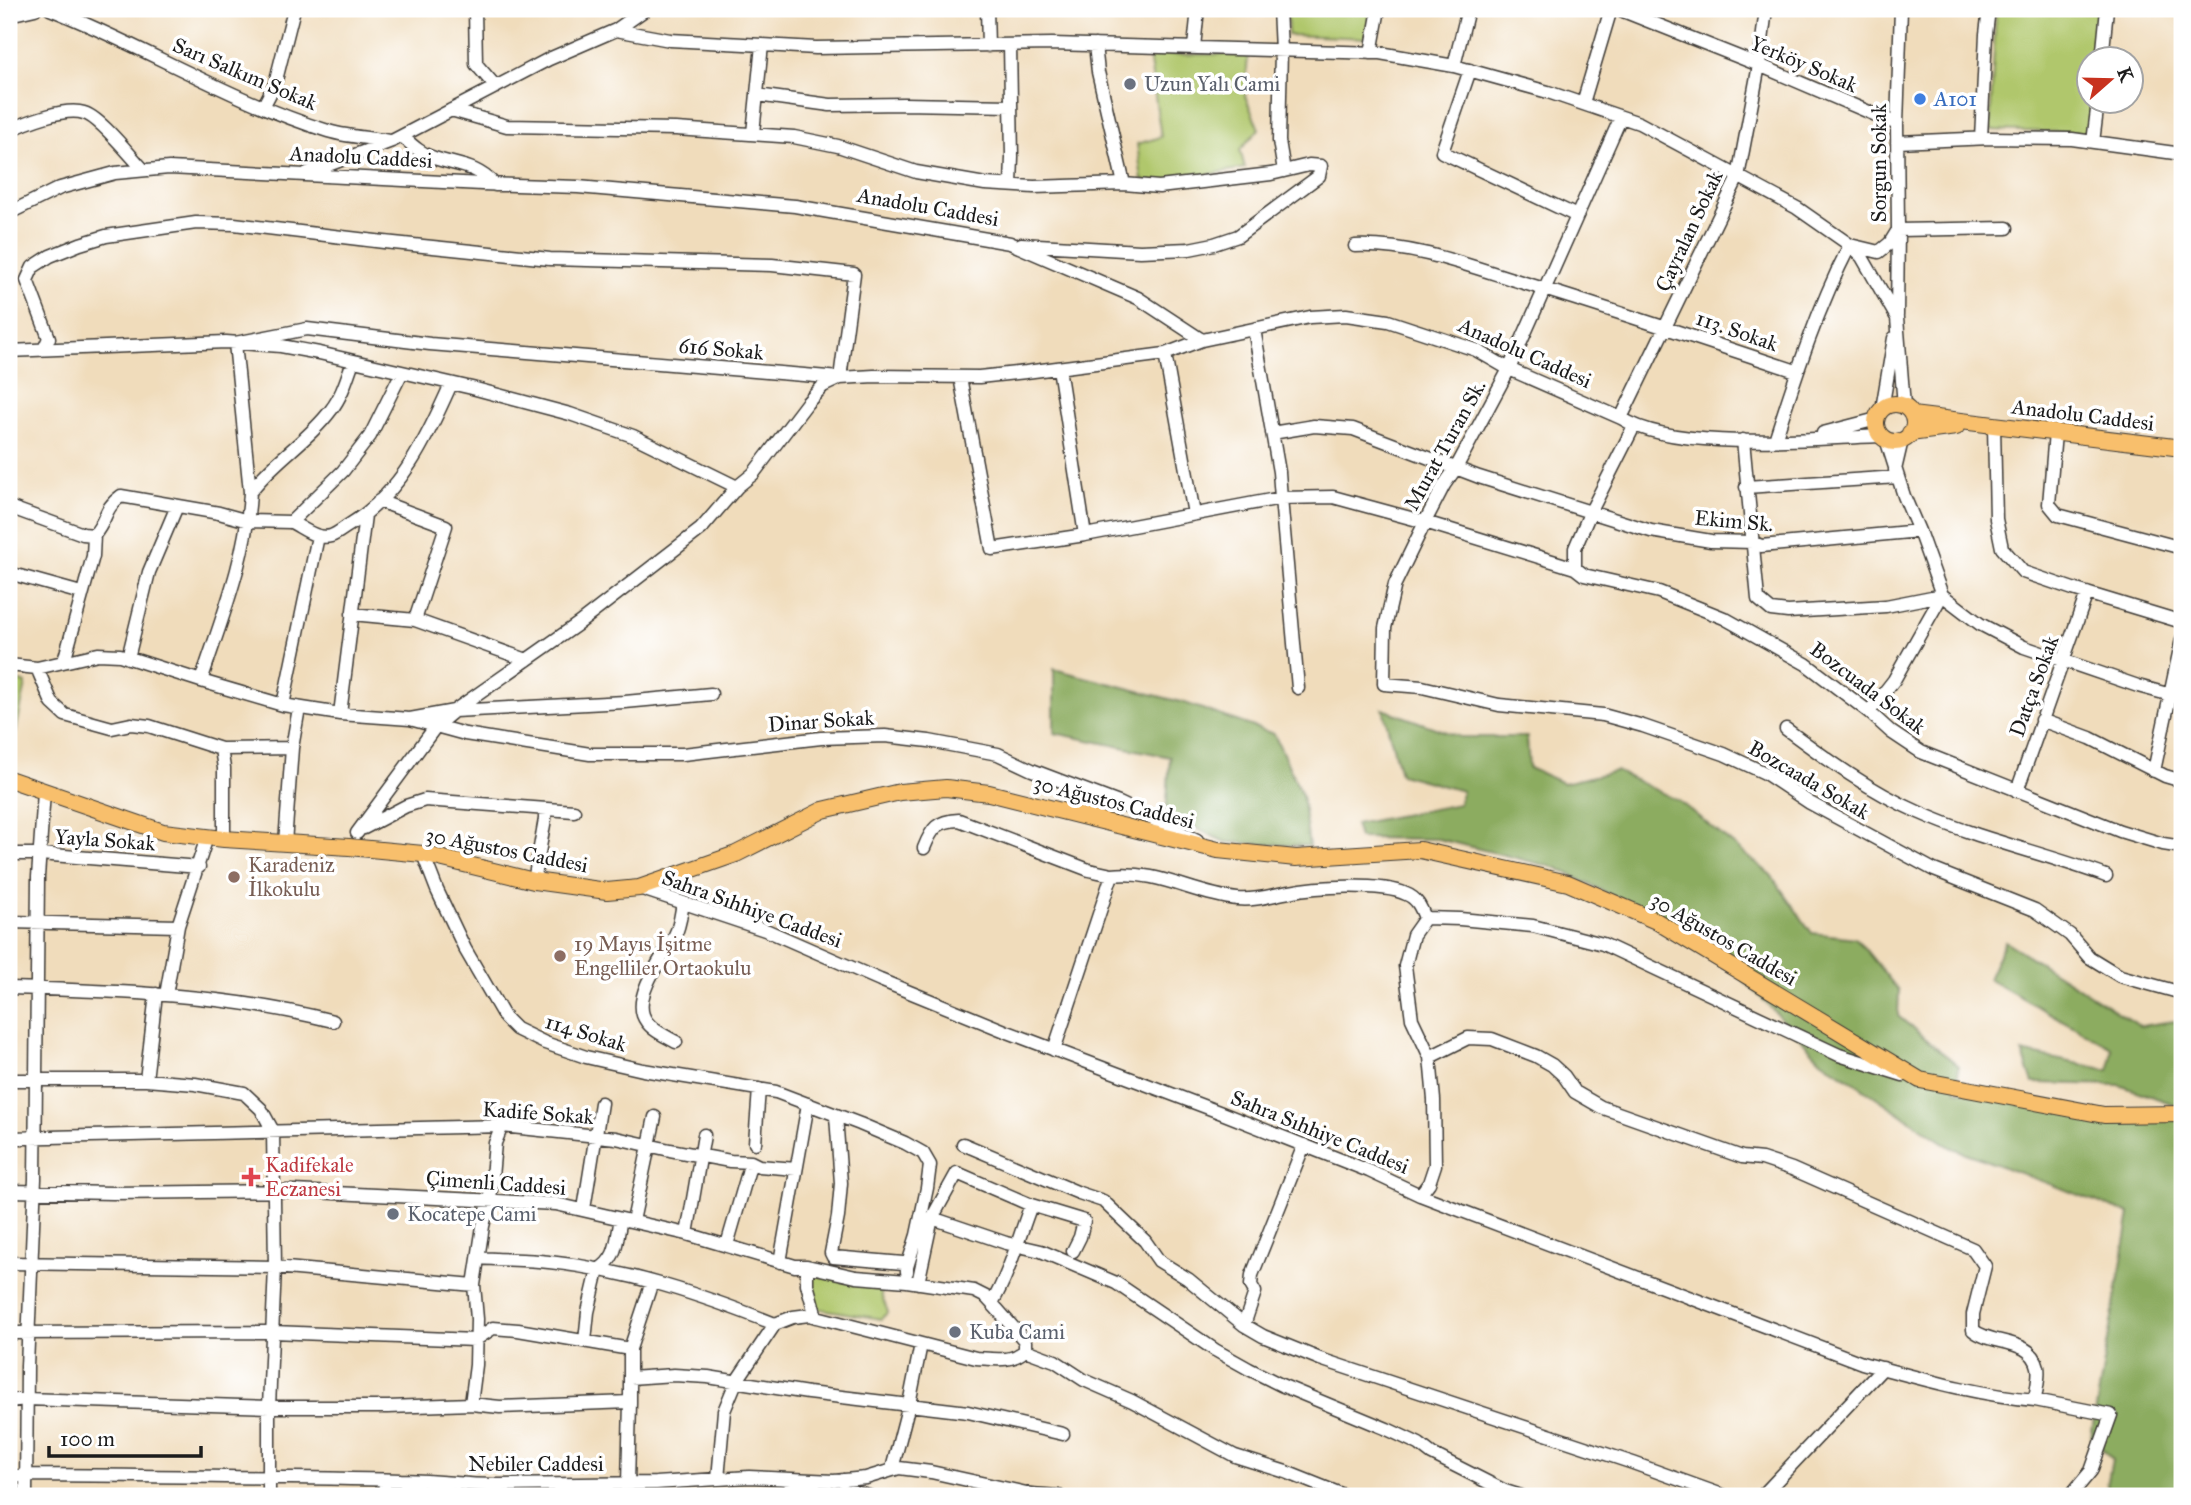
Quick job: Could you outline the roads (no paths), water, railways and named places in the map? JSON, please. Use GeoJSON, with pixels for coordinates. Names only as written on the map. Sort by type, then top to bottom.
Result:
{"type":"FeatureCollection","features":[{"type":"Feature","properties":{"kind":"main road"},"geometry":{"type":"LineString","coordinates":[[1893,404],[1908,411],[1987,424],[1895,437],[1876,425],[1879,414],[1893,404]]}},
{"type":"Feature","properties":{"kind":"main road"},"geometry":{"type":"LineString","coordinates":[[1895,437],[1914,421],[1908,411]]}},
{"type":"Feature","properties":{"kind":"main road","name":"Anadolu Caddesi"},"geometry":{"type":"LineString","coordinates":[[1987,424],[2182,448]]}},
{"type":"Feature","properties":{"kind":"main road","name":"30 Ağustos Caddesi"},"geometry":{"type":"LineString","coordinates":[[9,779],[163,832],[285,844],[353,840],[534,881],[607,891],[639,888],[736,854],[823,810],[900,792],[946,788],[989,793],[1218,850],[1296,858],[1420,850],[1568,883],[1656,921],[1920,1080],[2104,1115],[2182,1114]]}},
{"type":"Feature","properties":{"kind":"street"},"geometry":{"type":"LineString","coordinates":[[9,15],[35,9]]}},
{"type":"Feature","properties":{"kind":"street","name":"Sarı Salkım Sokak"},"geometry":{"type":"LineString","coordinates":[[50,9],[263,107],[330,131],[397,139]]}},
{"type":"Feature","properties":{"kind":"street"},"geometry":{"type":"LineString","coordinates":[[263,107],[275,84],[294,9]]}},
{"type":"Feature","properties":{"kind":"street"},"geometry":{"type":"LineString","coordinates":[[475,9],[476,64],[496,87]]}},
{"type":"Feature","properties":{"kind":"street"},"geometry":{"type":"LineString","coordinates":[[304,175],[397,139],[549,59],[616,30],[646,9]]}},
{"type":"Feature","properties":{"kind":"street"},"geometry":{"type":"LineString","coordinates":[[987,9],[988,46]]}},
{"type":"Feature","properties":{"kind":"street"},"geometry":{"type":"LineString","coordinates":[[1194,47],[1198,9]]}},
{"type":"Feature","properties":{"kind":"street"},"geometry":{"type":"LineString","coordinates":[[1279,9],[1279,141],[1284,171]]}},
{"type":"Feature","properties":{"kind":"street"},"geometry":{"type":"LineString","coordinates":[[1371,53],[1379,9]]}},
{"type":"Feature","properties":{"kind":"street"},"geometry":{"type":"LineString","coordinates":[[1454,66],[1468,9]]}},
{"type":"Feature","properties":{"kind":"street"},"geometry":{"type":"LineString","coordinates":[[1583,103],[1611,9]]}},
{"type":"Feature","properties":{"kind":"street","name":"Yerköy Sokak"},"geometry":{"type":"LineString","coordinates":[[1618,9],[1897,124]]}},
{"type":"Feature","properties":{"kind":"street","name":"Çayralan Sokak"},"geometry":{"type":"LineString","coordinates":[[1621,418],[1738,177],[1759,65],[1766,9]]}},
{"type":"Feature","properties":{"kind":"street","name":"Sorgun Sokak"},"geometry":{"type":"LineString","coordinates":[[1897,318],[1897,124],[1901,9]]}},
{"type":"Feature","properties":{"kind":"street"},"geometry":{"type":"LineString","coordinates":[[1981,138],[1989,9]]}},
{"type":"Feature","properties":{"kind":"street"},"geometry":{"type":"LineString","coordinates":[[2104,46],[2108,9]]}},
{"type":"Feature","properties":{"kind":"street"},"geometry":{"type":"LineString","coordinates":[[616,30],[670,40],[816,48],[1095,45],[1371,53],[1454,66],[1583,103],[1639,123],[1797,208],[1850,245],[1862,257],[1897,318],[1908,411]]}},
{"type":"Feature","properties":{"kind":"street"},"geometry":{"type":"LineString","coordinates":[[752,133],[762,45]]}},
{"type":"Feature","properties":{"kind":"street"},"geometry":{"type":"LineString","coordinates":[[1010,45],[1011,185]]}},
{"type":"Feature","properties":{"kind":"street"},"geometry":{"type":"LineString","coordinates":[[1095,45],[1098,72],[1124,184]]}},
{"type":"Feature","properties":{"kind":"street"},"geometry":{"type":"LineString","coordinates":[[1469,70],[1442,152],[1577,216]]}},
{"type":"Feature","properties":{"kind":"street"},"geometry":{"type":"LineString","coordinates":[[757,95],[830,105],[1011,106]]}},
{"type":"Feature","properties":{"kind":"street"},"geometry":{"type":"LineString","coordinates":[[451,110],[508,126],[676,128],[794,137],[838,146],[916,172],[985,184],[1124,184],[1159,187],[1284,171],[1309,165],[1321,166],[1319,176],[1238,236],[1214,244],[1189,249],[1140,251],[1010,243]]}},
{"type":"Feature","properties":{"kind":"street"},"geometry":{"type":"LineString","coordinates":[[9,131],[46,117],[73,111],[86,113],[107,130],[144,170]]}},
{"type":"Feature","properties":{"kind":"street"},"geometry":{"type":"LineString","coordinates":[[2093,142],[2096,116]]}},
{"type":"Feature","properties":{"kind":"street","name":"Murat Turan Sk."},"geometry":{"type":"LineString","coordinates":[[1384,684],[1385,628],[1395,584],[1424,522],[1444,485],[1457,468],[1508,369],[1621,117]]}},
{"type":"Feature","properties":{"kind":"street"},"geometry":{"type":"LineString","coordinates":[[1897,142],[1981,138],[2073,139],[2182,154]]}},
{"type":"Feature","properties":{"kind":"street"},"geometry":{"type":"LineString","coordinates":[[397,139],[433,158],[464,165],[485,174],[495,185]]}},
{"type":"Feature","properties":{"kind":"street","name":"Anadolu Caddesi"},"geometry":{"type":"LineString","coordinates":[[9,213],[60,188],[115,173],[169,168],[592,188],[795,205],[1010,243],[1138,298],[1202,340],[1310,317],[1346,315],[1388,321],[1476,350],[1508,369],[1634,426],[1674,437],[1799,439]]}},
{"type":"Feature","properties":{"kind":"street"},"geometry":{"type":"LineString","coordinates":[[44,349],[49,338],[27,280],[33,267],[50,256],[106,236],[197,223],[234,224],[550,259],[772,265],[854,274],[840,378],[823,386],[807,403],[753,474],[737,486],[701,529],[578,624],[436,726],[353,840]]}},
{"type":"Feature","properties":{"kind":"street"},"geometry":{"type":"LineString","coordinates":[[1850,245],[1880,252],[1899,230],[2007,228]]}},
{"type":"Feature","properties":{"kind":"street"},"geometry":{"type":"LineString","coordinates":[[1775,440],[1796,372],[1850,245]]}},
{"type":"Feature","properties":{"kind":"street","name":"113. Sokak"},"geometry":{"type":"LineString","coordinates":[[1355,246],[1380,246],[1435,256],[1665,327],[1796,372]]}},
{"type":"Feature","properties":{"kind":"street"},"geometry":{"type":"LineString","coordinates":[[1799,439],[1879,414],[1897,318]]}},
{"type":"Feature","properties":{"kind":"street","name":"616 Sokak"},"geometry":{"type":"LineString","coordinates":[[235,343],[307,329],[430,344],[840,378],[979,377],[1165,354],[1202,340]]}},
{"type":"Feature","properties":{"kind":"street"},"geometry":{"type":"LineString","coordinates":[[1254,329],[1279,472],[1297,688]]}},
{"type":"Feature","properties":{"kind":"street"},"geometry":{"type":"LineString","coordinates":[[9,351],[172,343],[281,346],[521,400],[620,432],[737,486]]}},
{"type":"Feature","properties":{"kind":"street"},"geometry":{"type":"LineString","coordinates":[[201,681],[235,576],[247,521],[250,492],[235,343]]}},
{"type":"Feature","properties":{"kind":"street"},"geometry":{"type":"LineString","coordinates":[[1165,354],[1194,514]]}},
{"type":"Feature","properties":{"kind":"street"},"geometry":{"type":"LineString","coordinates":[[250,492],[260,479],[331,411],[345,386],[353,361]]}},
{"type":"Feature","properties":{"kind":"street"},"geometry":{"type":"LineString","coordinates":[[1059,368],[1086,535]]}},
{"type":"Feature","properties":{"kind":"street"},"geometry":{"type":"LineString","coordinates":[[291,522],[342,471],[370,436],[402,372]]}},
{"type":"Feature","properties":{"kind":"street","name":"Bozcuada Sokak"},"geometry":{"type":"LineString","coordinates":[[960,377],[992,549],[1086,535],[1281,498],[1333,497],[1575,568],[1584,575],[1658,592],[1724,618],[1806,664],[1921,752],[2120,831],[2182,847]]}},
{"type":"Feature","properties":{"kind":"street"},"geometry":{"type":"LineString","coordinates":[[64,661],[93,556],[94,535],[103,524],[109,504],[121,496],[219,513],[247,521],[291,522],[318,536],[331,536],[365,515],[397,484],[427,437],[451,384]]}},
{"type":"Feature","properties":{"kind":"street"},"geometry":{"type":"LineString","coordinates":[[1987,424],[1996,519],[2002,548],[2023,572],[2182,621]]}},
{"type":"Feature","properties":{"kind":"street","name":"Ekim Sk."},"geometry":{"type":"LineString","coordinates":[[1272,433],[1314,426],[1353,429],[1502,485],[1590,513],[1651,531],[1711,541],[1753,542],[1761,546],[1919,531]]}},
{"type":"Feature","properties":{"kind":"street"},"geometry":{"type":"LineString","coordinates":[[1575,568],[1575,548],[1634,426]]}},
{"type":"Feature","properties":{"kind":"street"},"geometry":{"type":"LineString","coordinates":[[2055,433],[2049,504],[2058,515],[2182,548]]}},
{"type":"Feature","properties":{"kind":"street"},"geometry":{"type":"LineString","coordinates":[[1799,439],[1895,437],[1896,474],[1942,595],[1980,624],[2024,647],[2138,686],[2176,696]]}},
{"type":"Feature","properties":{"kind":"street"},"geometry":{"type":"LineString","coordinates":[[1743,440],[1758,599],[1771,610],[1788,612],[1886,606],[1942,595]]}},
{"type":"Feature","properties":{"kind":"street"},"geometry":{"type":"LineString","coordinates":[[1746,487],[1896,474]]}},
{"type":"Feature","properties":{"kind":"street"},"geometry":{"type":"LineString","coordinates":[[379,501],[446,526],[415,620]]}},
{"type":"Feature","properties":{"kind":"street"},"geometry":{"type":"LineString","coordinates":[[128,658],[149,572],[177,506]]}},
{"type":"Feature","properties":{"kind":"street"},"geometry":{"type":"LineString","coordinates":[[9,507],[83,534],[94,535]]}},
{"type":"Feature","properties":{"kind":"street"},"geometry":{"type":"LineString","coordinates":[[340,714],[365,515]]}},
{"type":"Feature","properties":{"kind":"street"},"geometry":{"type":"LineString","coordinates":[[283,705],[318,536]]}},
{"type":"Feature","properties":{"kind":"street"},"geometry":{"type":"LineString","coordinates":[[9,573],[81,593]]}},
{"type":"Feature","properties":{"kind":"street","name":"Datça Sokak"},"geometry":{"type":"LineString","coordinates":[[2017,791],[2087,593]]}},
{"type":"Feature","properties":{"kind":"street"},"geometry":{"type":"LineString","coordinates":[[1869,712],[1894,680],[1942,595]]}},
{"type":"Feature","properties":{"kind":"street"},"geometry":{"type":"LineString","coordinates":[[352,614],[415,620],[527,660]]}},
{"type":"Feature","properties":{"kind":"street"},"geometry":{"type":"LineString","coordinates":[[2154,771],[2176,696],[2182,639]]}},
{"type":"Feature","properties":{"kind":"street"},"geometry":{"type":"LineString","coordinates":[[9,665],[37,667],[97,654],[120,655],[283,705],[340,714],[410,719],[454,711],[625,702],[711,694]]}},
{"type":"Feature","properties":{"kind":"street"},"geometry":{"type":"LineString","coordinates":[[37,667],[52,703],[65,715],[112,728],[131,724],[149,726],[221,749],[292,748]]}},
{"type":"Feature","properties":{"kind":"street","name":"Bozcaada Sokak"},"geometry":{"type":"LineString","coordinates":[[1384,684],[1422,687],[1499,705],[1603,715],[1724,754],[1765,773],[1820,808],[1934,870],[2035,910],[2070,935],[2089,957],[2120,976],[2182,993]]}},
{"type":"Feature","properties":{"kind":"street"},"geometry":{"type":"LineString","coordinates":[[285,844],[292,748],[299,708]]}},
{"type":"Feature","properties":{"kind":"street","name":"Dinar Sokak"},"geometry":{"type":"LineString","coordinates":[[410,719],[466,734],[590,754],[683,754],[821,738],[885,736],[929,741],[998,754],[1119,803],[1218,850]]}},
{"type":"Feature","properties":{"kind":"street"},"geometry":{"type":"LineString","coordinates":[[2041,720],[2090,738],[2154,771],[2182,781]]}},
{"type":"Feature","properties":{"kind":"street"},"geometry":{"type":"LineString","coordinates":[[1786,729],[1871,789],[1918,812],[1973,833],[2106,876]]}},
{"type":"Feature","properties":{"kind":"street"},"geometry":{"type":"LineString","coordinates":[[146,1080],[161,994],[178,926],[199,867],[216,838],[224,768],[221,749]]}},
{"type":"Feature","properties":{"kind":"street"},"geometry":{"type":"LineString","coordinates":[[26,1496],[26,1399],[35,1191],[37,922],[44,792]]}},
{"type":"Feature","properties":{"kind":"street"},"geometry":{"type":"LineString","coordinates":[[353,840],[371,823],[425,800],[574,811]]}},
{"type":"Feature","properties":{"kind":"street"},"geometry":{"type":"LineString","coordinates":[[534,881],[545,809]]}},
{"type":"Feature","properties":{"kind":"street"},"geometry":{"type":"LineString","coordinates":[[924,848],[934,827],[946,821],[959,820],[1089,870],[1112,875],[1150,875],[1209,894],[1239,900],[1321,888],[1370,887],[1407,894],[1420,905],[1425,918],[1533,926],[1603,944],[1839,1055],[1920,1080]]}},
{"type":"Feature","properties":{"kind":"street","name":"Yayla Sokak"},"geometry":{"type":"LineString","coordinates":[[9,854],[40,854],[199,867]]}},
{"type":"Feature","properties":{"kind":"street","name":"114 Sokak"},"geometry":{"type":"LineString","coordinates":[[424,854],[437,890],[465,949],[498,1007],[516,1029],[545,1043],[586,1057],[643,1070],[776,1092],[905,1143],[923,1153],[930,1165],[917,1236],[907,1266]]}},
{"type":"Feature","properties":{"kind":"street"},"geometry":{"type":"LineString","coordinates":[[1054,1050],[1112,875]]}},
{"type":"Feature","properties":{"kind":"street","name":"Sahra Sıhhiye Caddesi"},"geometry":{"type":"LineString","coordinates":[[639,888],[768,931],[880,980],[1304,1146],[1420,1195],[1429,1183],[1435,1165],[1434,1100],[1430,1057],[1412,1019],[1405,966],[1413,935],[1425,918]]}},
{"type":"Feature","properties":{"kind":"street"},"geometry":{"type":"LineString","coordinates":[[676,1042],[653,1029],[643,1014],[642,997],[676,933],[683,903]]}},
{"type":"Feature","properties":{"kind":"street"},"geometry":{"type":"LineString","coordinates":[[9,922],[178,926]]}},
{"type":"Feature","properties":{"kind":"street"},"geometry":{"type":"LineString","coordinates":[[9,988],[161,994],[224,1000],[298,1012],[333,1021]]}},
{"type":"Feature","properties":{"kind":"street"},"geometry":{"type":"LineString","coordinates":[[1430,1057],[1468,1038],[1492,1039],[1552,1065],[1576,1092],[1601,1107],[1742,1157],[1762,1159],[1792,1169],[1973,1249],[1984,1266],[1973,1314],[1973,1330],[1979,1335],[2025,1348],[2032,1353],[2038,1367],[2035,1400]]}},
{"type":"Feature","properties":{"kind":"street"},"geometry":{"type":"LineString","coordinates":[[9,1080],[146,1080],[195,1084],[244,1093],[261,1109],[273,1131],[275,1267],[269,1407],[269,1496]]}},
{"type":"Feature","properties":{"kind":"street"},"geometry":{"type":"LineString","coordinates":[[755,1143],[759,1089]]}},
{"type":"Feature","properties":{"kind":"street"},"geometry":{"type":"LineString","coordinates":[[584,1209],[601,1103]]}},
{"type":"Feature","properties":{"kind":"street"},"geometry":{"type":"LineString","coordinates":[[780,1262],[808,1104]]}},
{"type":"Feature","properties":{"kind":"street"},"geometry":{"type":"LineString","coordinates":[[836,1116],[841,1183],[831,1253],[833,1257],[903,1263],[907,1266],[912,1282]]}},
{"type":"Feature","properties":{"kind":"street"},"geometry":{"type":"LineString","coordinates":[[585,1341],[588,1312],[598,1270],[613,1257],[627,1220],[655,1117]]}},
{"type":"Feature","properties":{"kind":"street"},"geometry":{"type":"LineString","coordinates":[[471,1404],[476,1365],[477,1319],[474,1284],[490,1200],[495,1143],[502,1126]]}},
{"type":"Feature","properties":{"kind":"street","name":"Kadife Sokak"},"geometry":{"type":"LineString","coordinates":[[9,1138],[502,1126],[641,1142],[649,1146],[751,1162],[759,1166],[796,1169]]}},
{"type":"Feature","properties":{"kind":"street"},"geometry":{"type":"LineString","coordinates":[[687,1234],[704,1135]]}},
{"type":"Feature","properties":{"kind":"street"},"geometry":{"type":"LineString","coordinates":[[963,1143],[1103,1201],[1145,1241],[1159,1261],[1188,1279],[1244,1325],[1264,1336],[1320,1359],[1633,1462],[1725,1496]]}},
{"type":"Feature","properties":{"kind":"street"},"geometry":{"type":"LineString","coordinates":[[1244,1325],[1255,1292],[1251,1285],[1252,1275],[1304,1146]]}},
{"type":"Feature","properties":{"kind":"street"},"geometry":{"type":"LineString","coordinates":[[727,1245],[751,1162]]}},
{"type":"Feature","properties":{"kind":"street"},"geometry":{"type":"LineString","coordinates":[[912,1282],[932,1218],[957,1173],[1031,1205],[1084,1221],[1073,1251]]}},
{"type":"Feature","properties":{"kind":"street","name":"Çimenli Caddesi"},"geometry":{"type":"LineString","coordinates":[[9,1191],[274,1191],[556,1204],[687,1234],[780,1262],[856,1277],[974,1291],[992,1303],[1025,1341],[1026,1350]]}},
{"type":"Feature","properties":{"kind":"street"},"geometry":{"type":"LineString","coordinates":[[1420,1195],[1639,1276],[1810,1344],[1883,1368],[2001,1397],[2035,1400],[2111,1415],[2091,1471],[2070,1496]]}},
{"type":"Feature","properties":{"kind":"street"},"geometry":{"type":"LineString","coordinates":[[992,1303],[1010,1269],[1031,1205]]}},
{"type":"Feature","properties":{"kind":"street"},"geometry":{"type":"LineString","coordinates":[[932,1218],[1041,1251],[1116,1283],[1215,1350],[1249,1369],[1387,1429],[1505,1491],[1521,1496]]}},
{"type":"Feature","properties":{"kind":"street"},"geometry":{"type":"LineString","coordinates":[[479,1258],[548,1262],[652,1282],[775,1324]]}},
{"type":"Feature","properties":{"kind":"street"},"geometry":{"type":"LineString","coordinates":[[9,1263],[275,1267],[474,1284]]}},
{"type":"Feature","properties":{"kind":"street"},"geometry":{"type":"LineString","coordinates":[[807,1266],[807,1284],[816,1317]]}},
{"type":"Feature","properties":{"kind":"street"},"geometry":{"type":"LineString","coordinates":[[627,1490],[630,1349],[652,1282]]}},
{"type":"Feature","properties":{"kind":"street"},"geometry":{"type":"LineString","coordinates":[[718,1479],[724,1411],[736,1382],[775,1324],[793,1317],[809,1315],[976,1358],[1002,1360],[1018,1357],[1026,1350],[1055,1362],[1084,1380],[1132,1401],[1235,1455],[1346,1496]]}},
{"type":"Feature","properties":{"kind":"street"},"geometry":{"type":"LineString","coordinates":[[9,1333],[274,1332],[475,1340],[493,1328],[630,1349]]}},
{"type":"Feature","properties":{"kind":"street"},"geometry":{"type":"LineString","coordinates":[[892,1469],[921,1344]]}},
{"type":"Feature","properties":{"kind":"street"},"geometry":{"type":"LineString","coordinates":[[1762,1496],[1883,1368]]}},
{"type":"Feature","properties":{"kind":"street"},"geometry":{"type":"LineString","coordinates":[[630,1378],[708,1377],[808,1393],[968,1412],[1063,1434]]}},
{"type":"Feature","properties":{"kind":"street"},"geometry":{"type":"LineString","coordinates":[[9,1401],[26,1399],[269,1407],[471,1404],[500,1407],[630,1402]]}},
{"type":"Feature","properties":{"kind":"street","name":"Nebiler Caddesi"},"geometry":{"type":"LineString","coordinates":[[9,1477],[26,1475],[426,1480],[468,1490],[627,1490],[749,1477],[844,1480],[866,1478],[899,1468],[931,1472],[1031,1494],[1059,1496]]}},
{"type":"Feature","properties":{"kind":"street"},"geometry":{"type":"LineString","coordinates":[[383,1496],[386,1480]]}},
{"type":"Feature","properties":{"kind":"street"},"geometry":{"type":"LineString","coordinates":[[788,1496],[792,1480]]}},
{"type":"Feature","properties":{"kind":"street"},"geometry":{"type":"LineString","coordinates":[[844,1480],[853,1492],[869,1496]]}},
{"type":"Feature","properties":{"kind":"place","name":"Uzun Yalı Cami"},"geometry":{"type":"Point","coordinates":[1130,84]}},
{"type":"Feature","properties":{"kind":"place","name":"A101"},"geometry":{"type":"Point","coordinates":[1920,99]}},
{"type":"Feature","properties":{"kind":"place","name":"Karadeniz İlkokulu"},"geometry":{"type":"Point","coordinates":[234,877]}},
{"type":"Feature","properties":{"kind":"place","name":"19 Mayıs İşitme Engelliler Ortaokulu"},"geometry":{"type":"Point","coordinates":[560,956]}},
{"type":"Feature","properties":{"kind":"place","name":"Kadifekale Eczanesi"},"geometry":{"type":"Point","coordinates":[251,1177]}},
{"type":"Feature","properties":{"kind":"place","name":"Kocatepe Cami"},"geometry":{"type":"Point","coordinates":[393,1214]}},
{"type":"Feature","properties":{"kind":"place","name":"Kuba Cami"},"geometry":{"type":"Point","coordinates":[955,1332]}}]}
